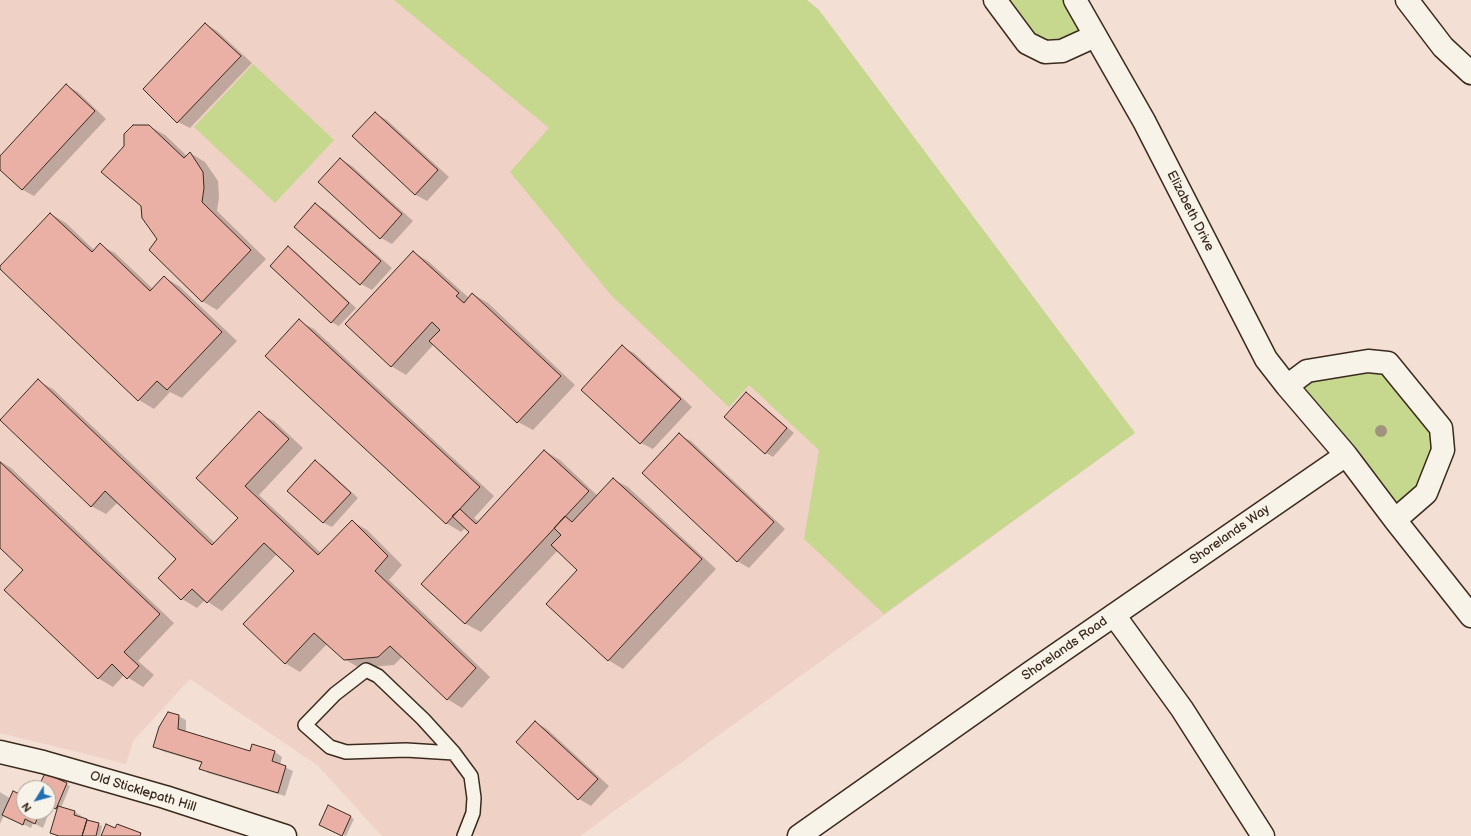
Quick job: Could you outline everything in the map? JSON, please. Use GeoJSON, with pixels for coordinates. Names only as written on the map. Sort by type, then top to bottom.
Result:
{"type":"FeatureCollection","features":[{"type":"Feature","properties":{"kind":"street"},"geometry":{"type":"LineString","coordinates":[[995,0],[1027,43],[1045,52],[1062,51],[1095,36]]}},
{"type":"Feature","properties":{"kind":"street","name":"Elizabeth Drive"},"geometry":{"type":"LineString","coordinates":[[1075,0],[1144,122],[1266,359],[1346,455],[1471,616]]}},
{"type":"Feature","properties":{"kind":"street"},"geometry":{"type":"LineString","coordinates":[[1407,0],[1442,47],[1471,73]]}},
{"type":"Feature","properties":{"kind":"street"},"geometry":{"type":"LineString","coordinates":[[1287,386],[1307,371],[1368,361],[1388,362],[1441,428],[1443,450],[1426,493],[1395,520]]}},
{"type":"Feature","properties":{"kind":"street","name":"Shorelands Way"},"geometry":{"type":"LineString","coordinates":[[1114,615],[1346,455]]}},
{"type":"Feature","properties":{"kind":"street","name":"Shorelands Road"},"geometry":{"type":"LineString","coordinates":[[799,836],[1114,615],[1182,709],[1264,836]]}},
{"type":"Feature","properties":{"kind":"street","name":"Old Sticklepath Hill"},"geometry":{"type":"LineString","coordinates":[[0,752],[43,762],[164,797],[285,836]]}},
{"type":"Feature","properties":{"kind":"lane"},"geometry":{"type":"LineString","coordinates":[[454,753],[406,750],[346,752],[330,747],[305,725],[335,694],[366,670],[378,676],[424,719],[454,753],[471,776],[473,786],[473,813],[464,836]]}},
{"type":"Feature","properties":{"kind":"shaded area"},"geometry":{"type":"Polygon","coordinates":[[[0,0],[807,0],[819,10],[1135,433],[580,836],[382,836],[317,765],[190,679],[133,741],[126,764],[0,733],[0,0]]]}},
{"type":"Feature","properties":{"kind":"green space"},"geometry":{"type":"Polygon","coordinates":[[[394,0],[807,0],[819,10],[1135,433],[884,614],[804,539],[819,450],[749,385],[729,407],[611,295],[510,172],[549,128],[394,0]]]}},
{"type":"Feature","properties":{"kind":"green space"},"geometry":{"type":"Polygon","coordinates":[[[1007,0],[1064,0],[1079,31],[1058,42],[1047,41],[1035,37],[1007,0]]]}},
{"type":"Feature","properties":{"kind":"green space"},"geometry":{"type":"Polygon","coordinates":[[[253,64],[334,140],[275,203],[194,127],[253,64]]]}},
{"type":"Feature","properties":{"kind":"green space"},"geometry":{"type":"Polygon","coordinates":[[[1383,369],[1430,428],[1433,449],[1421,485],[1396,510],[1300,388],[1311,378],[1383,369]]]}},
{"type":"Feature","properties":{"kind":"building"},"geometry":{"type":"Polygon","coordinates":[[[205,23],[241,56],[177,123],[143,89],[205,23]]]}},
{"type":"Feature","properties":{"kind":"building"},"geometry":{"type":"Polygon","coordinates":[[[66,84],[95,111],[22,190],[0,170],[0,156],[66,84]]]}},
{"type":"Feature","properties":{"kind":"building"},"geometry":{"type":"Polygon","coordinates":[[[375,112],[438,170],[415,195],[352,136],[375,112]]]}},
{"type":"Feature","properties":{"kind":"building"},"geometry":{"type":"Polygon","coordinates":[[[133,125],[149,125],[184,158],[190,152],[203,172],[204,188],[202,202],[251,250],[202,302],[149,250],[157,239],[142,218],[141,206],[101,172],[124,146],[124,134],[133,125]]]}},
{"type":"Feature","properties":{"kind":"building"},"geometry":{"type":"Polygon","coordinates":[[[340,158],[402,214],[380,239],[318,182],[340,158]]]}},
{"type":"Feature","properties":{"kind":"building"},"geometry":{"type":"Polygon","coordinates":[[[315,203],[381,261],[360,285],[294,227],[315,203]]]}},
{"type":"Feature","properties":{"kind":"building"},"geometry":{"type":"Polygon","coordinates":[[[50,213],[92,252],[100,243],[150,291],[164,276],[222,332],[167,390],[157,381],[138,401],[0,269],[0,266],[50,213]]]}},
{"type":"Feature","properties":{"kind":"building"},"geometry":{"type":"Polygon","coordinates":[[[288,246],[349,303],[331,323],[270,266],[288,246]]]}},
{"type":"Feature","properties":{"kind":"building"},"geometry":{"type":"Polygon","coordinates":[[[413,251],[459,293],[456,296],[464,303],[472,293],[561,376],[517,423],[429,341],[440,330],[432,322],[391,367],[345,324],[413,251]]]}},
{"type":"Feature","properties":{"kind":"building"},"geometry":{"type":"Polygon","coordinates":[[[299,319],[480,487],[446,524],[265,356],[299,319]]]}},
{"type":"Feature","properties":{"kind":"building"},"geometry":{"type":"Polygon","coordinates":[[[622,345],[681,399],[640,444],[581,390],[622,345]]]}},
{"type":"Feature","properties":{"kind":"building"},"geometry":{"type":"Polygon","coordinates":[[[38,379],[212,545],[238,518],[196,478],[259,411],[289,439],[245,486],[318,555],[352,520],[388,556],[375,571],[476,668],[447,700],[390,646],[378,657],[344,660],[314,633],[285,664],[243,624],[294,571],[264,543],[207,603],[192,589],[181,600],[158,578],[176,559],[105,491],[91,507],[0,420],[38,379]]]}},
{"type":"Feature","properties":{"kind":"building"},"geometry":{"type":"Polygon","coordinates":[[[746,392],[787,428],[765,454],[724,417],[746,392]]]}},
{"type":"Feature","properties":{"kind":"building"},"geometry":{"type":"Polygon","coordinates":[[[679,433],[774,522],[737,562],[642,473],[679,433]]]}},
{"type":"Feature","properties":{"kind":"building"},"geometry":{"type":"Polygon","coordinates":[[[544,450],[589,491],[465,624],[421,584],[469,532],[452,516],[460,509],[476,524],[544,450]]]}},
{"type":"Feature","properties":{"kind":"building"},"geometry":{"type":"Polygon","coordinates":[[[315,460],[351,493],[323,523],[287,491],[315,460]]]}},
{"type":"Feature","properties":{"kind":"building"},"geometry":{"type":"Polygon","coordinates":[[[0,462],[160,614],[124,652],[139,666],[127,679],[112,664],[98,679],[4,590],[23,570],[0,548],[0,462]]]}},
{"type":"Feature","properties":{"kind":"building"},"geometry":{"type":"Polygon","coordinates":[[[613,478],[702,559],[608,661],[546,604],[577,570],[551,545],[561,535],[554,528],[565,516],[572,522],[613,478]]]}},
{"type":"Feature","properties":{"kind":"building"},"geometry":{"type":"Polygon","coordinates":[[[168,712],[179,715],[178,729],[250,751],[252,744],[275,751],[272,761],[286,766],[278,793],[199,769],[202,762],[153,747],[159,727],[168,712]]]}},
{"type":"Feature","properties":{"kind":"building"},"geometry":{"type":"Polygon","coordinates":[[[535,721],[598,779],[578,800],[516,742],[535,721]]]}},
{"type":"Feature","properties":{"kind":"building"},"geometry":{"type":"Polygon","coordinates":[[[45,773],[67,783],[56,809],[56,780],[42,780],[45,773]]]}},
{"type":"Feature","properties":{"kind":"building"},"geometry":{"type":"Polygon","coordinates":[[[13,791],[16,792],[16,820],[25,820],[23,825],[2,815],[13,791]]]}},
{"type":"Feature","properties":{"kind":"building"},"geometry":{"type":"Polygon","coordinates":[[[328,805],[351,816],[342,836],[319,825],[328,805]]]}},
{"type":"Feature","properties":{"kind":"building"},"geometry":{"type":"Polygon","coordinates":[[[58,806],[75,811],[74,815],[87,819],[82,836],[59,836],[50,833],[54,820],[56,820],[58,806]]]}},
{"type":"Feature","properties":{"kind":"building"},"geometry":{"type":"Polygon","coordinates":[[[27,820],[37,820],[35,824],[27,820]]]}},
{"type":"Feature","properties":{"kind":"building"},"geometry":{"type":"Polygon","coordinates":[[[87,820],[99,823],[96,836],[82,836],[87,820]]]}},
{"type":"Feature","properties":{"kind":"building"},"geometry":{"type":"Polygon","coordinates":[[[106,824],[115,828],[117,824],[141,833],[140,836],[101,836],[106,824]]]}}]}
